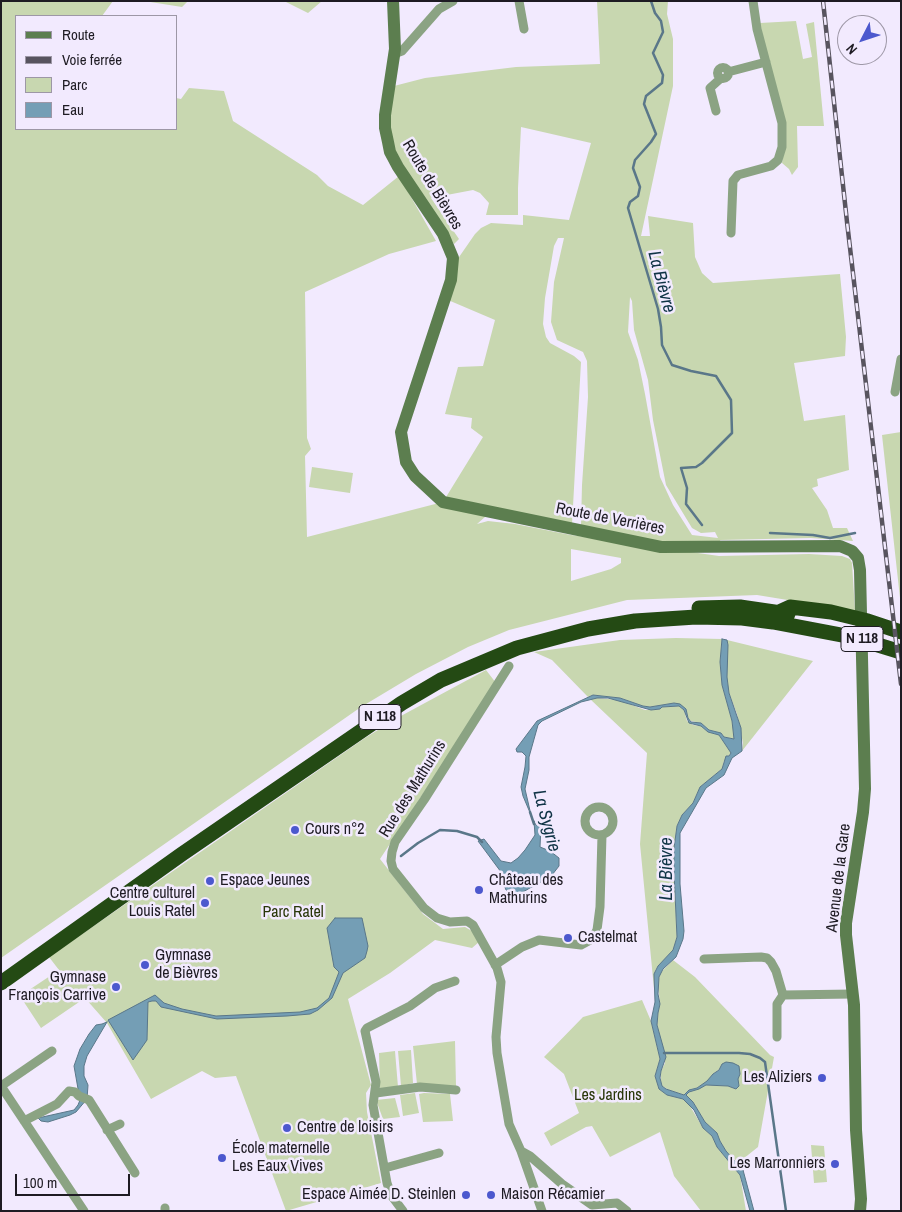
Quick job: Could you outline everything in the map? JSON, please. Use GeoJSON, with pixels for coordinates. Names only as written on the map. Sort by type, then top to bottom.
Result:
{"type":"FeatureCollection","features":[{"type":"Feature","properties":{"kind":"highway","name":"N 118"},"geometry":{"type":"LineString","coordinates":[[1,971],[394,696],[476,653],[539,631],[613,615],[667,609],[740,607],[779,612],[790,607],[829,622],[863,629],[901,642]]}},
{"type":"Feature","properties":{"kind":"highway","name":"N 118"},"geometry":{"type":"LineString","coordinates":[[1,983],[182,854],[402,703],[441,680],[517,648],[544,639],[635,621],[742,618],[773,622],[829,622],[852,636],[901,652]]}},
{"type":"Feature","properties":{"kind":"highway"},"geometry":{"type":"LineString","coordinates":[[829,622],[868,621],[901,632]]}},
{"type":"Feature","properties":{"kind":"street","name":"Route de Bièvres"},"geometry":{"type":"LineString","coordinates":[[393,1],[396,35],[384,115],[390,152],[443,234],[453,258],[451,280],[401,432],[406,462],[414,476],[428,490]]}},
{"type":"Feature","properties":{"kind":"street"},"geometry":{"type":"LineString","coordinates":[[394,54],[402,51],[439,9],[453,1]]}},
{"type":"Feature","properties":{"kind":"street"},"geometry":{"type":"LineString","coordinates":[[519,1],[524,29]]}},
{"type":"Feature","properties":{"kind":"street"},"geometry":{"type":"LineString","coordinates":[[731,233],[733,181],[738,175],[771,166],[778,160],[782,148],[782,123],[757,28],[753,1]]}},
{"type":"Feature","properties":{"kind":"street"},"geometry":{"type":"LineString","coordinates":[[716,111],[710,88],[720,78],[726,78],[728,72],[766,62]]}},
{"type":"Feature","properties":{"kind":"street"},"geometry":{"type":"LineString","coordinates":[[895,392],[901,359]]}},
{"type":"Feature","properties":{"kind":"street","name":"Route de Verrières"},"geometry":{"type":"LineString","coordinates":[[428,490],[443,502],[661,547],[840,546],[852,551]]}},
{"type":"Feature","properties":{"kind":"street","name":"Avenue de la Gare"},"geometry":{"type":"LineString","coordinates":[[852,551],[858,558],[860,570],[865,765],[863,812],[846,923],[853,994],[856,1134],[861,1199],[860,1211]]}},
{"type":"Feature","properties":{"kind":"street","name":"Rue des Mathurins"},"geometry":{"type":"LineString","coordinates":[[509,666],[424,800],[395,842],[391,861],[393,869],[424,908],[437,918],[450,922],[467,922],[473,925],[495,965],[501,982],[496,1037],[497,1053],[509,1124],[521,1151],[542,1211]]}},
{"type":"Feature","properties":{"kind":"street"},"geometry":{"type":"LineString","coordinates":[[495,965],[522,947],[539,940],[581,945],[592,939],[597,930],[600,907],[602,835]]}},
{"type":"Feature","properties":{"kind":"street"},"geometry":{"type":"LineString","coordinates":[[704,959],[767,958],[774,966],[783,995]]}},
{"type":"Feature","properties":{"kind":"street"},"geometry":{"type":"LineString","coordinates":[[403,1211],[391,1195],[385,1168],[373,1106],[376,1082],[365,1031],[367,1028],[410,1006],[435,988],[455,981]]}},
{"type":"Feature","properties":{"kind":"street"},"geometry":{"type":"LineString","coordinates":[[783,995],[853,994]]}},
{"type":"Feature","properties":{"kind":"street"},"geometry":{"type":"LineString","coordinates":[[777,1037],[776,1004],[783,995]]}},
{"type":"Feature","properties":{"kind":"street"},"geometry":{"type":"LineString","coordinates":[[52,1051],[1,1086],[84,1211]]}},
{"type":"Feature","properties":{"kind":"street"},"geometry":{"type":"LineString","coordinates":[[376,1093],[420,1088],[456,1090]]}},
{"type":"Feature","properties":{"kind":"street"},"geometry":{"type":"LineString","coordinates":[[24,1121],[57,1104],[70,1090],[75,1092],[89,1100],[135,1172]]}},
{"type":"Feature","properties":{"kind":"street"},"geometry":{"type":"LineString","coordinates":[[107,1130],[120,1124]]}},
{"type":"Feature","properties":{"kind":"street"},"geometry":{"type":"LineString","coordinates":[[521,1151],[592,1205],[618,1203],[627,1211]]}},
{"type":"Feature","properties":{"kind":"street"},"geometry":{"type":"LineString","coordinates":[[385,1168],[439,1153]]}},
{"type":"Feature","properties":{"kind":"green space"},"geometry":{"type":"Polygon","coordinates":[[[1,1],[113,1],[103,15],[15,15],[15,130],[178,130],[178,98],[181,99],[189,88],[224,91],[233,121],[317,175],[328,186],[363,205],[399,176],[436,241],[389,254],[305,292],[307,438],[311,449],[305,456],[307,537],[443,502],[483,437],[471,428],[472,418],[445,414],[458,367],[483,366],[495,320],[448,300],[457,260],[475,234],[481,228],[491,223],[523,225],[523,215],[569,220],[591,143],[521,127],[518,215],[486,215],[489,203],[480,193],[473,190],[431,198],[459,239],[454,244],[415,186],[394,148],[388,117],[394,86],[425,78],[516,67],[600,64],[597,1],[668,1],[667,14],[673,39],[673,86],[641,236],[650,236],[648,216],[693,223],[695,257],[702,273],[713,283],[840,274],[846,337],[845,356],[794,363],[804,421],[845,415],[849,470],[817,479],[818,486],[812,488],[827,510],[833,528],[847,528],[853,541],[811,538],[720,540],[721,545],[660,545],[581,525],[588,397],[587,361],[583,352],[557,340],[551,322],[554,282],[564,238],[558,238],[554,246],[545,298],[543,324],[546,337],[550,343],[581,362],[572,524],[493,510],[477,524],[488,521],[515,524],[571,535],[719,556],[809,554],[842,556],[850,559],[852,563],[855,611],[757,595],[627,600],[509,630],[468,647],[416,674],[361,707],[1,958],[1,1]],[[630,297],[628,332],[638,360],[660,477],[673,505],[692,535],[718,538],[715,532],[701,533],[692,528],[666,485],[653,420],[648,380],[634,330],[632,301],[630,297]],[[571,549],[571,581],[611,569],[621,563],[621,558],[571,549]]]}},
{"type":"Feature","properties":{"kind":"green space"},"geometry":{"type":"Polygon","coordinates":[[[144,1],[188,1],[182,7],[144,1]]]}},
{"type":"Feature","properties":{"kind":"green space"},"geometry":{"type":"Polygon","coordinates":[[[284,1],[322,1],[308,13],[284,1]]]}},
{"type":"Feature","properties":{"kind":"green space"},"geometry":{"type":"Polygon","coordinates":[[[796,21],[803,59],[812,57],[806,24],[814,22],[824,126],[797,126],[798,167],[792,175],[789,169],[782,163],[785,143],[760,23],[796,21]]]}},
{"type":"Feature","properties":{"kind":"green space"},"geometry":{"type":"Polygon","coordinates":[[[901,432],[901,607],[882,435],[901,432]]]}},
{"type":"Feature","properties":{"kind":"green space"},"geometry":{"type":"Polygon","coordinates":[[[312,467],[353,473],[350,493],[309,487],[312,467]]]}},
{"type":"Feature","properties":{"kind":"green space"},"geometry":{"type":"Polygon","coordinates":[[[722,639],[720,662],[722,685],[735,739],[724,737],[721,733],[709,730],[701,723],[691,721],[688,718],[686,709],[674,703],[650,707],[620,698],[593,695],[588,697],[552,660],[534,652],[620,640],[722,639]]]}},
{"type":"Feature","properties":{"kind":"green space"},"geometry":{"type":"Polygon","coordinates":[[[727,640],[813,661],[742,751],[743,743],[737,714],[729,693],[726,677],[727,640]]]}},
{"type":"Feature","properties":{"kind":"green space","name":"Parc Ratel"},"geometry":{"type":"Polygon","coordinates":[[[486,670],[496,683],[380,859],[423,914],[443,929],[465,927],[472,931],[479,942],[472,948],[435,940],[390,973],[348,999],[371,1085],[366,1093],[367,1112],[381,1183],[286,1211],[236,1076],[215,1078],[202,1071],[151,1099],[107,1023],[85,998],[41,1028],[20,996],[59,970],[49,957],[365,738],[399,717],[486,670]]]}},
{"type":"Feature","properties":{"kind":"green space"},"geometry":{"type":"Polygon","coordinates":[[[590,699],[619,700],[645,710],[679,706],[684,710],[687,721],[693,725],[701,726],[708,732],[719,735],[731,753],[724,761],[722,769],[700,787],[693,803],[682,815],[677,826],[674,848],[674,872],[677,937],[673,950],[656,969],[654,979],[655,999],[640,844],[647,753],[590,699]]]}},
{"type":"Feature","properties":{"kind":"green space"},"geometry":{"type":"Polygon","coordinates":[[[673,960],[695,977],[774,1057],[758,1147],[738,1163],[726,1151],[717,1133],[705,1122],[693,1102],[685,1095],[706,1085],[728,1086],[736,1089],[739,1086],[737,1079],[740,1074],[721,1068],[708,1081],[697,1088],[689,1090],[684,1095],[662,1086],[661,1071],[665,1063],[657,1025],[660,1004],[658,984],[660,973],[673,960]]]}},
{"type":"Feature","properties":{"kind":"green space","name":"Les Jardins"},"geometry":{"type":"Polygon","coordinates":[[[642,1000],[651,1021],[660,1059],[655,1076],[659,1089],[667,1095],[683,1099],[690,1106],[703,1128],[712,1136],[717,1147],[740,1175],[746,1211],[701,1211],[674,1176],[660,1132],[610,1157],[592,1126],[586,1127],[551,1146],[544,1133],[579,1113],[564,1074],[544,1057],[583,1017],[642,1000]]]}},
{"type":"Feature","properties":{"kind":"green space"},"geometry":{"type":"Polygon","coordinates":[[[455,1041],[456,1086],[417,1084],[413,1046],[455,1041]]]}},
{"type":"Feature","properties":{"kind":"green space"},"geometry":{"type":"Polygon","coordinates":[[[411,1050],[413,1083],[401,1086],[398,1051],[411,1050]]]}},
{"type":"Feature","properties":{"kind":"green space"},"geometry":{"type":"Polygon","coordinates":[[[395,1051],[398,1087],[380,1089],[379,1053],[395,1051]]]}},
{"type":"Feature","properties":{"kind":"green space"},"geometry":{"type":"Polygon","coordinates":[[[415,1093],[419,1113],[403,1116],[400,1095],[415,1093]]]}},
{"type":"Feature","properties":{"kind":"green space"},"geometry":{"type":"Polygon","coordinates":[[[419,1094],[450,1094],[453,1121],[423,1122],[419,1094]]]}},
{"type":"Feature","properties":{"kind":"green space"},"geometry":{"type":"Polygon","coordinates":[[[395,1098],[400,1117],[383,1119],[376,1100],[395,1098]]]}},
{"type":"Feature","properties":{"kind":"green space"},"geometry":{"type":"Polygon","coordinates":[[[811,1145],[824,1146],[827,1182],[814,1183],[811,1145]]]}},
{"type":"Feature","properties":{"kind":"water"},"geometry":{"type":"Polygon","coordinates":[[[722,639],[727,640],[728,645],[727,677],[729,693],[741,728],[742,751],[732,758],[724,775],[706,788],[680,833],[680,884],[684,931],[676,957],[663,969],[659,977],[658,994],[660,1004],[657,1025],[666,1057],[660,1078],[662,1086],[666,1089],[684,1095],[689,1090],[697,1088],[707,1081],[719,1070],[722,1064],[726,1062],[739,1066],[739,1086],[736,1089],[728,1086],[706,1085],[686,1095],[693,1102],[705,1122],[717,1133],[726,1151],[743,1170],[754,1211],[750,1211],[740,1175],[717,1147],[712,1136],[703,1128],[694,1110],[683,1099],[667,1095],[659,1089],[655,1076],[660,1059],[651,1021],[655,1002],[654,974],[658,966],[673,950],[677,937],[674,848],[677,826],[682,815],[693,803],[700,787],[722,769],[726,756],[729,756],[731,753],[719,735],[708,732],[701,726],[689,723],[684,710],[679,706],[651,710],[608,698],[597,698],[581,702],[542,721],[538,725],[529,757],[529,770],[525,789],[531,815],[521,787],[526,756],[522,752],[517,752],[516,749],[537,721],[593,695],[620,698],[650,707],[674,703],[680,704],[686,709],[691,722],[701,723],[709,730],[721,733],[724,737],[734,739],[732,721],[722,685],[720,662],[722,639]]]}},
{"type":"Feature","properties":{"kind":"water"},"geometry":{"type":"Polygon","coordinates":[[[534,821],[536,825],[541,825],[540,847],[550,851],[559,858],[559,866],[552,875],[541,882],[521,893],[510,894],[506,890],[501,872],[478,841],[484,839],[501,861],[511,863],[525,850],[535,835],[534,821]]]}},
{"type":"Feature","properties":{"kind":"water"},"geometry":{"type":"Polygon","coordinates":[[[335,918],[362,918],[368,946],[367,951],[365,958],[343,973],[332,998],[310,1014],[217,1019],[161,1007],[156,1001],[148,1002],[147,1040],[133,1060],[108,1020],[155,995],[164,1003],[216,1016],[300,1012],[317,1008],[329,998],[339,972],[334,967],[327,928],[335,918]]]}},
{"type":"Feature","properties":{"kind":"water"},"geometry":{"type":"Polygon","coordinates":[[[107,1022],[87,1056],[84,1066],[84,1076],[88,1085],[87,1099],[76,1112],[70,1115],[48,1122],[41,1121],[38,1118],[74,1110],[78,1105],[80,1100],[74,1066],[80,1049],[89,1034],[96,1025],[107,1022]]]}},
{"type":"Feature","properties":{"kind":"waterway","name":"La Bièvre"},"geometry":{"type":"LineString","coordinates":[[651,1],[655,13],[661,21],[663,32],[653,53],[663,75],[662,83],[646,96],[644,104],[656,134],[635,160],[633,168],[640,187],[638,196],[630,202],[628,208],[658,309],[662,345],[672,365],[716,376],[731,400],[732,433],[702,463],[696,467],[681,468],[687,488],[686,504],[702,525]]}},
{"type":"Feature","properties":{"kind":"waterway"},"geometry":{"type":"LineString","coordinates":[[770,533],[813,535],[830,538],[855,533]]}},
{"type":"Feature","properties":{"kind":"waterway","name":"La Sygrie"},"geometry":{"type":"LineString","coordinates":[[530,812],[534,824]]}},
{"type":"Feature","properties":{"kind":"waterway","name":"La Sygrie"},"geometry":{"type":"LineString","coordinates":[[401,856],[440,830],[457,831],[477,837],[482,842]]}},
{"type":"Feature","properties":{"kind":"waterway","name":"La Bièvre"},"geometry":{"type":"LineString","coordinates":[[664,1053],[739,1053],[750,1054],[765,1062],[786,1211]]}},
{"type":"Feature","properties":{"kind":"railway"},"geometry":{"type":"LineString","coordinates":[[823,1],[901,684]]}},
{"type":"Feature","properties":{"kind":"place","name":"Cours n°2"},"geometry":{"type":"Point","coordinates":[295,830]}},
{"type":"Feature","properties":{"kind":"place","name":"Espace Jeunes"},"geometry":{"type":"Point","coordinates":[210,881]}},
{"type":"Feature","properties":{"kind":"place","name":"Château des Mathurins"},"geometry":{"type":"Point","coordinates":[479,890]}},
{"type":"Feature","properties":{"kind":"place","name":"Centre culturel Louis Ratel"},"geometry":{"type":"Point","coordinates":[205,903]}},
{"type":"Feature","properties":{"kind":"place","name":"Castelmat"},"geometry":{"type":"Point","coordinates":[568,938]}},
{"type":"Feature","properties":{"kind":"place","name":"Gymnase de Bièvres"},"geometry":{"type":"Point","coordinates":[145,965]}},
{"type":"Feature","properties":{"kind":"place","name":"Gymnase François Carrive"},"geometry":{"type":"Point","coordinates":[116,987]}},
{"type":"Feature","properties":{"kind":"place","name":"Les Aliziers"},"geometry":{"type":"Point","coordinates":[822,1078]}},
{"type":"Feature","properties":{"kind":"place","name":"Centre de loisirs"},"geometry":{"type":"Point","coordinates":[287,1128]}},
{"type":"Feature","properties":{"kind":"place","name":"École maternelle Les Eaux Vives"},"geometry":{"type":"Point","coordinates":[222,1158]}},
{"type":"Feature","properties":{"kind":"place","name":"Les Marronniers"},"geometry":{"type":"Point","coordinates":[835,1164]}},
{"type":"Feature","properties":{"kind":"place","name":"Espace Aimée D. Steinlen"},"geometry":{"type":"Point","coordinates":[466,1195]}},
{"type":"Feature","properties":{"kind":"place","name":"Maison Récamier"},"geometry":{"type":"Point","coordinates":[491,1195]}}]}
